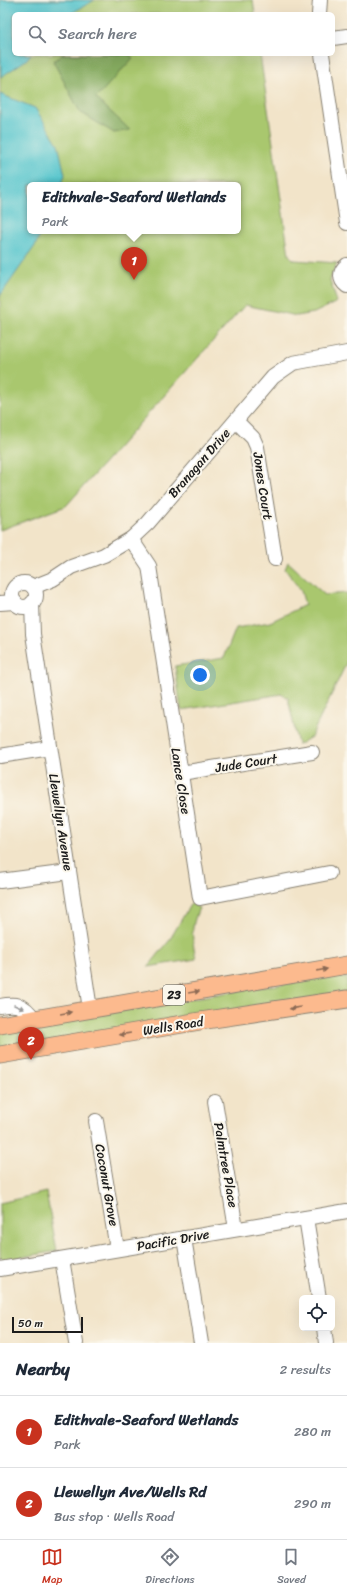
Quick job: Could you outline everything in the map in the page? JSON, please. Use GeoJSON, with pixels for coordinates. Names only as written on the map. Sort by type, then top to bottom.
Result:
{"type":"FeatureCollection","features":[{"type":"Feature","properties":{"kind":"main road","name":"23"},"geometry":{"type":"LineString","coordinates":[[0,1024],[347,965]]}},
{"type":"Feature","properties":{"kind":"main road","name":"Wells Road"},"geometry":{"type":"LineString","coordinates":[[0,1055],[200,1021],[347,999]]}},
{"type":"Feature","properties":{"kind":"street"},"geometry":{"type":"LineString","coordinates":[[319,12],[320,0]]}},
{"type":"Feature","properties":{"kind":"street"},"geometry":{"type":"LineString","coordinates":[[335,38],[347,36]]}},
{"type":"Feature","properties":{"kind":"street"},"geometry":{"type":"LineString","coordinates":[[322,56],[342,155],[347,223]]}},
{"type":"Feature","properties":{"kind":"street"},"geometry":{"type":"LineString","coordinates":[[347,264],[342,270],[341,274],[343,283],[347,286]]}},
{"type":"Feature","properties":{"kind":"street","name":"Branagan Drive"},"geometry":{"type":"LineString","coordinates":[[0,603],[21,598],[71,567],[104,555],[131,539],[148,523],[273,378],[293,363],[346,353]]}},
{"type":"Feature","properties":{"kind":"street","name":"Jones Court"},"geometry":{"type":"LineString","coordinates":[[236,421],[253,438],[257,447],[275,559]]}},
{"type":"Feature","properties":{"kind":"street","name":"Lance Close"},"geometry":{"type":"LineString","coordinates":[[131,539],[148,566],[200,898],[329,872]]}},
{"type":"Feature","properties":{"kind":"street","name":"Llewellyn Avenue"},"geometry":{"type":"LineString","coordinates":[[21,598],[33,634],[90,1009]]}},
{"type":"Feature","properties":{"kind":"street"},"geometry":{"type":"LineString","coordinates":[[0,756],[50,748]]}},
{"type":"Feature","properties":{"kind":"street","name":"Jude Court"},"geometry":{"type":"LineString","coordinates":[[181,773],[312,752]]}},
{"type":"Feature","properties":{"kind":"street"},"geometry":{"type":"LineString","coordinates":[[0,881],[68,872]]}},
{"type":"Feature","properties":{"kind":"street"},"geometry":{"type":"LineString","coordinates":[[0,1006],[14,1004],[30,1013],[34,1019]]}},
{"type":"Feature","properties":{"kind":"street","name":"Palmtree Place"},"geometry":{"type":"LineString","coordinates":[[215,1101],[236,1229]]}},
{"type":"Feature","properties":{"kind":"street","name":"Coconut Grove"},"geometry":{"type":"LineString","coordinates":[[96,1121],[118,1249]]}},
{"type":"Feature","properties":{"kind":"street","name":"Pacific Drive"},"geometry":{"type":"LineString","coordinates":[[0,1269],[347,1211]]}},
{"type":"Feature","properties":{"kind":"street"},"geometry":{"type":"LineString","coordinates":[[306,1218],[319,1295]]}},
{"type":"Feature","properties":{"kind":"street"},"geometry":{"type":"LineString","coordinates":[[184,1238],[201,1343]]}},
{"type":"Feature","properties":{"kind":"street"},"geometry":{"type":"LineString","coordinates":[[62,1259],[76,1343]]}},
{"type":"Feature","properties":{"kind":"street"},"geometry":{"type":"LineString","coordinates":[[324,1331],[326,1343]]}},
{"type":"Feature","properties":{"kind":"green space"},"geometry":{"type":"Polygon","coordinates":[[[0,0],[253,0],[255,12],[12,12],[12,56],[260,56],[289,255],[294,260],[337,263],[330,280],[337,302],[314,313],[297,316],[245,305],[66,506],[0,530],[0,0]]]}},
{"type":"Feature","properties":{"kind":"green space"},"geometry":{"type":"Polygon","coordinates":[[[61,56],[130,56],[133,58],[96,98],[130,130],[114,133],[80,112],[53,61],[61,56]]]}},
{"type":"Feature","properties":{"kind":"green space"},"geometry":{"type":"Polygon","coordinates":[[[288,562],[325,595],[347,593],[347,662],[311,737],[298,745],[288,698],[282,694],[181,710],[175,666],[224,658],[236,628],[270,622],[305,605],[301,591],[285,569],[288,562]]]}},
{"type":"Feature","properties":{"kind":"green space"},"geometry":{"type":"Polygon","coordinates":[[[191,903],[199,908],[193,928],[196,959],[148,967],[169,941],[191,903]]]}},
{"type":"Feature","properties":{"kind":"green space"},"geometry":{"type":"Polygon","coordinates":[[[347,977],[347,994],[0,1049],[0,1030],[249,989],[326,978],[347,977]]]}},
{"type":"Feature","properties":{"kind":"green space"},"geometry":{"type":"Polygon","coordinates":[[[46,1192],[57,1251],[0,1261],[0,1203],[46,1192]]]}},
{"type":"Feature","properties":{"kind":"water"},"geometry":{"type":"Polygon","coordinates":[[[0,0],[95,0],[74,12],[12,12],[12,56],[29,56],[26,60],[1,77],[0,0]]]}},
{"type":"Feature","properties":{"kind":"water"},"geometry":{"type":"Polygon","coordinates":[[[0,94],[35,108],[58,144],[65,175],[62,182],[27,182],[27,234],[41,234],[35,246],[0,296],[0,94]]]}},
{"type":"Feature","properties":{"kind":"place","name":"Edithvale-Seaford Wetlands"},"geometry":{"type":"Point","coordinates":[134,280]}},
{"type":"Feature","properties":{"kind":"place","name":"Llewellyn Ave/Wells Rd"},"geometry":{"type":"Point","coordinates":[31,1060]}}]}
